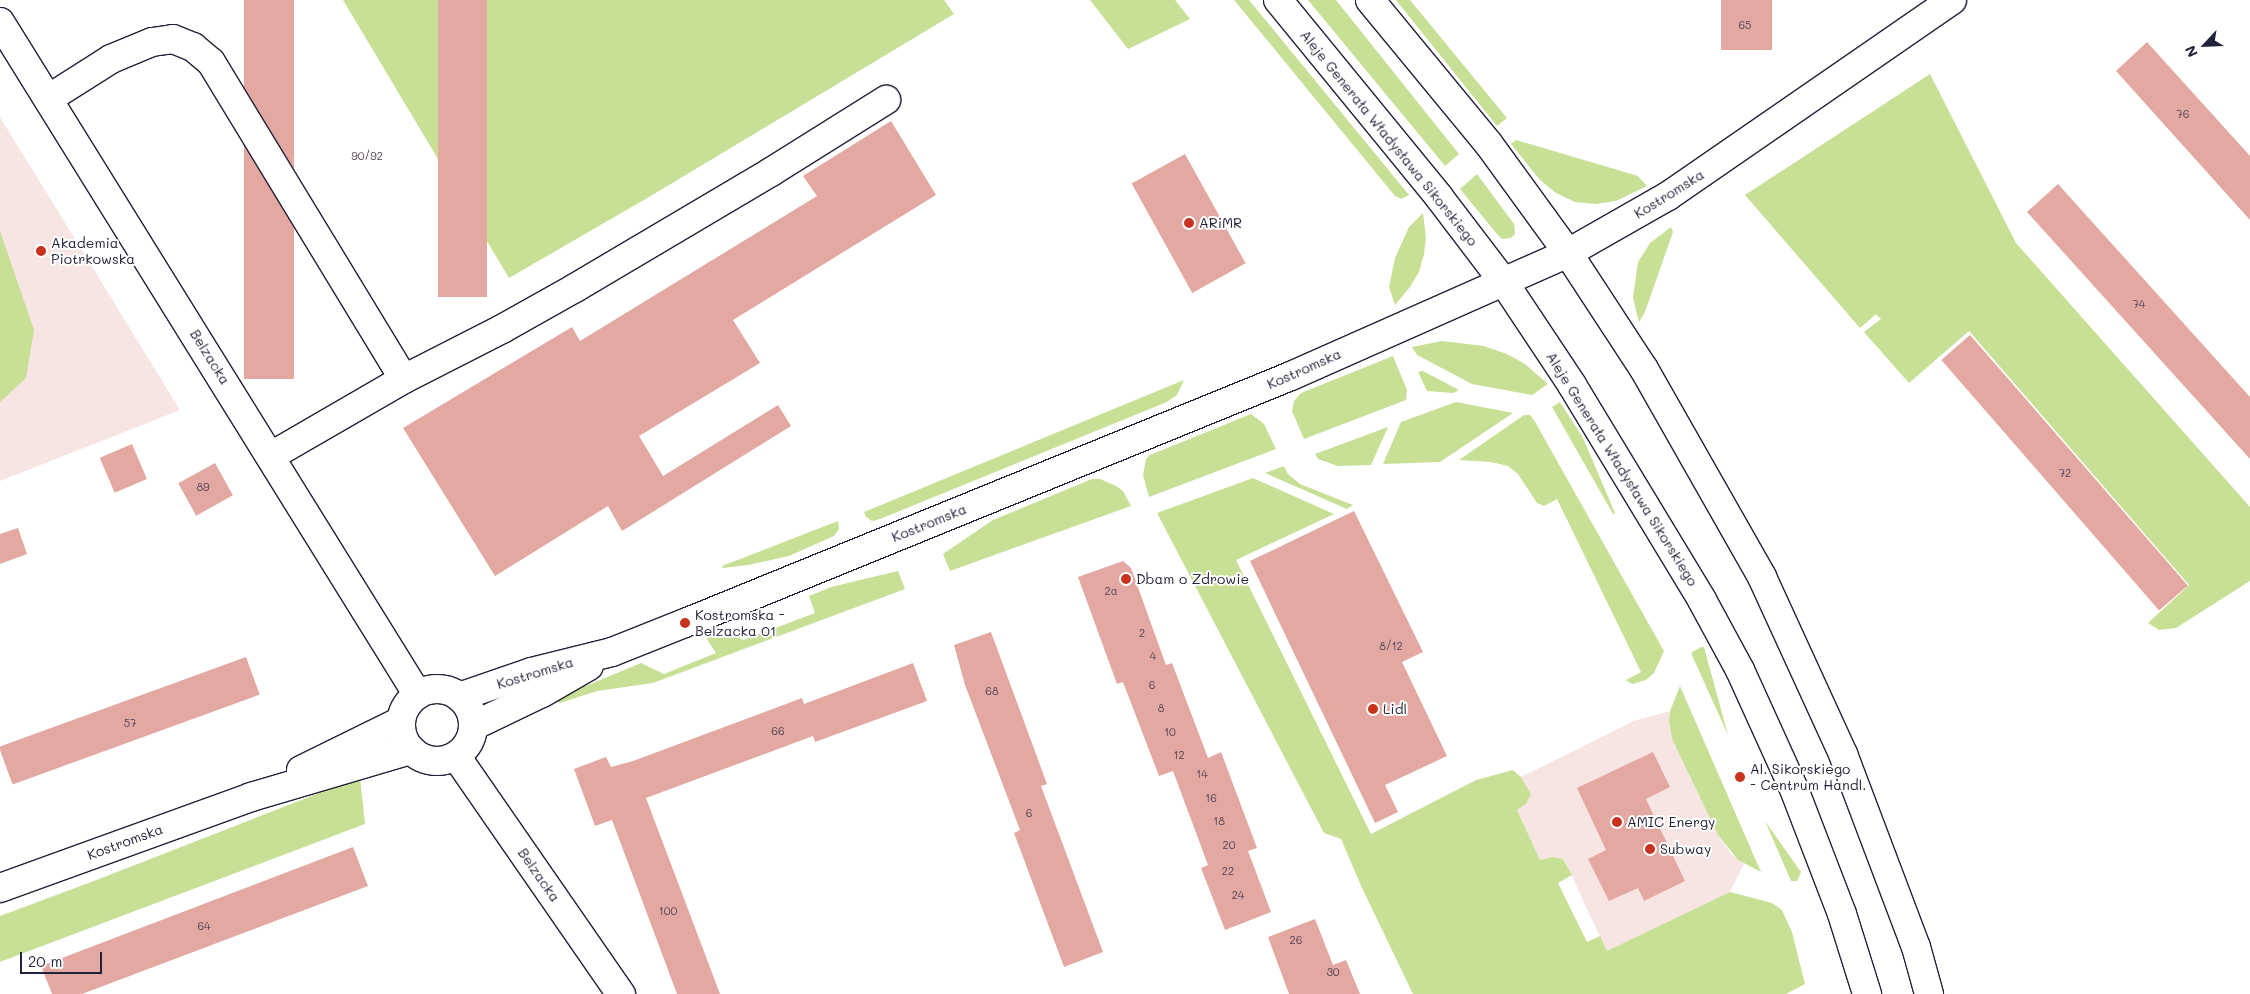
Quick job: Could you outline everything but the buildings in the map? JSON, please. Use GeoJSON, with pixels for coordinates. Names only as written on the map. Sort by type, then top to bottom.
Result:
{"type":"FeatureCollection","features":[{"type":"Feature","properties":{"kind":"street","name":"Aleje Generała Władysława Sikorskiego"},"geometry":{"type":"LineString","coordinates":[[1278,0],[1439,197],[1503,281],[1572,385],[1636,488],[1702,600],[1740,670],[1794,789],[1842,914],[1867,994]]}},
{"type":"Feature","properties":{"kind":"street"},"geometry":{"type":"LineString","coordinates":[[1370,0],[1488,143],[1568,253],[1644,369],[1762,577],[1843,754],[1916,947],[1929,994]]}},
{"type":"Feature","properties":{"kind":"street","name":"Kostromska"},"geometry":{"type":"LineString","coordinates":[[459,697],[531,672],[612,652],[1290,376],[1568,253],[1668,196],[1952,0]]}},
{"type":"Feature","properties":{"kind":"street","name":"Belzacka"},"geometry":{"type":"LineString","coordinates":[[0,22],[418,695]]}},
{"type":"Feature","properties":{"kind":"street"},"geometry":{"type":"LineString","coordinates":[[48,99],[111,59],[152,42],[173,39],[193,47],[211,62],[404,379]]}},
{"type":"Feature","properties":{"kind":"street"},"geometry":{"type":"LineString","coordinates":[[271,456],[404,379],[502,330],[575,288],[771,172],[886,100]]}},
{"type":"Feature","properties":{"kind":"street","name":"Kostromska"},"geometry":{"type":"LineString","coordinates":[[473,726],[542,694],[612,652]]}},
{"type":"Feature","properties":{"kind":"street"},"geometry":{"type":"LineString","coordinates":[[434,689],[452,692],[459,697],[469,710],[473,726],[469,743],[456,756],[441,761],[425,759],[412,750],[403,737],[401,721],[406,706],[418,695],[434,689]]}},
{"type":"Feature","properties":{"kind":"street","name":"Kostromska"},"geometry":{"type":"LineString","coordinates":[[251,797],[340,749],[401,721]]}},
{"type":"Feature","properties":{"kind":"street","name":"Kostromska"},"geometry":{"type":"LineString","coordinates":[[0,888],[251,797],[412,750]]}},
{"type":"Feature","properties":{"kind":"street","name":"Belzacka"},"geometry":{"type":"LineString","coordinates":[[456,756],[621,994]]}},
{"type":"Feature","properties":{"kind":"shaded area","name":"Akademia Piotrkowska"},"geometry":{"type":"Polygon","coordinates":[[[0,117],[180,410],[0,481],[0,117]]]}},
{"type":"Feature","properties":{"kind":"shaded area","name":"AMIC Energy"},"geometry":{"type":"Polygon","coordinates":[[[1670,711],[1669,721],[1672,739],[1718,835],[1731,854],[1744,864],[1730,892],[1607,952],[1564,859],[1553,857],[1540,860],[1517,810],[1526,804],[1531,794],[1521,777],[1634,721],[1670,711]]]}},
{"type":"Feature","properties":{"kind":"green space"},"geometry":{"type":"Polygon","coordinates":[[[343,0],[944,0],[954,14],[649,197],[509,278],[343,0]]]}},
{"type":"Feature","properties":{"kind":"green space"},"geometry":{"type":"Polygon","coordinates":[[[1090,0],[1175,0],[1190,19],[1128,49],[1090,0]]]}},
{"type":"Feature","properties":{"kind":"green space"},"geometry":{"type":"Polygon","coordinates":[[[1234,0],[1249,0],[1409,195],[1401,199],[1395,196],[1234,0]]]}},
{"type":"Feature","properties":{"kind":"green space"},"geometry":{"type":"Polygon","coordinates":[[[1308,0],[1336,0],[1459,154],[1445,166],[1308,0]]]}},
{"type":"Feature","properties":{"kind":"green space"},"geometry":{"type":"Polygon","coordinates":[[[1396,0],[1410,0],[1507,118],[1497,126],[1396,0]]]}},
{"type":"Feature","properties":{"kind":"green space"},"geometry":{"type":"Polygon","coordinates":[[[1930,74],[2016,243],[2250,507],[2250,581],[2176,628],[2159,630],[2148,623],[2189,585],[1969,331],[1909,383],[1864,332],[1881,319],[1876,314],[1860,328],[1745,195],[1930,74]]]}},
{"type":"Feature","properties":{"kind":"green space"},"geometry":{"type":"Polygon","coordinates":[[[1516,140],[1638,176],[1647,186],[1616,201],[1596,204],[1575,202],[1556,193],[1540,180],[1511,144],[1516,140]]]}},
{"type":"Feature","properties":{"kind":"green space"},"geometry":{"type":"Polygon","coordinates":[[[1477,174],[1514,224],[1515,234],[1511,238],[1502,239],[1460,189],[1477,174]]]}},
{"type":"Feature","properties":{"kind":"green space"},"geometry":{"type":"Polygon","coordinates":[[[1423,213],[1426,238],[1419,272],[1410,287],[1395,305],[1389,287],[1395,258],[1409,227],[1423,213]]]}},
{"type":"Feature","properties":{"kind":"green space"},"geometry":{"type":"Polygon","coordinates":[[[1671,227],[1673,232],[1645,312],[1639,322],[1633,298],[1638,262],[1650,243],[1671,227]]]}},
{"type":"Feature","properties":{"kind":"green space"},"geometry":{"type":"Polygon","coordinates":[[[0,231],[34,330],[26,378],[0,402],[0,231]]]}},
{"type":"Feature","properties":{"kind":"green space"},"geometry":{"type":"Polygon","coordinates":[[[1442,341],[1484,346],[1507,354],[1525,364],[1548,384],[1532,395],[1472,384],[1417,355],[1412,347],[1442,341]]]}},
{"type":"Feature","properties":{"kind":"green space"},"geometry":{"type":"Polygon","coordinates":[[[1393,356],[1407,390],[1406,400],[1304,439],[1292,411],[1294,401],[1301,393],[1393,356]]]}},
{"type":"Feature","properties":{"kind":"green space"},"geometry":{"type":"Polygon","coordinates":[[[1423,371],[1459,390],[1453,393],[1427,391],[1418,372],[1423,371]]]}},
{"type":"Feature","properties":{"kind":"green space"},"geometry":{"type":"Polygon","coordinates":[[[1184,380],[1177,395],[1167,402],[880,519],[872,521],[866,517],[864,512],[1184,380]]]}},
{"type":"Feature","properties":{"kind":"green space"},"geometry":{"type":"Polygon","coordinates":[[[1456,402],[1513,413],[1440,462],[1383,464],[1401,422],[1456,402]]]}},
{"type":"Feature","properties":{"kind":"green space"},"geometry":{"type":"Polygon","coordinates":[[[1560,402],[1583,438],[1615,513],[1613,514],[1552,407],[1560,402]]]}},
{"type":"Feature","properties":{"kind":"green space"},"geometry":{"type":"Polygon","coordinates":[[[1251,414],[1264,424],[1276,449],[1149,497],[1143,475],[1146,459],[1150,455],[1251,414]]]}},
{"type":"Feature","properties":{"kind":"green space"},"geometry":{"type":"Polygon","coordinates":[[[1524,415],[1530,415],[1534,420],[1664,651],[1654,673],[1646,680],[1632,684],[1626,680],[1641,672],[1557,499],[1544,506],[1537,503],[1518,474],[1508,466],[1491,462],[1459,460],[1524,415]]]}},
{"type":"Feature","properties":{"kind":"green space"},"geometry":{"type":"Polygon","coordinates":[[[1388,427],[1371,465],[1338,466],[1318,459],[1315,454],[1388,427]]]}},
{"type":"Feature","properties":{"kind":"green space"},"geometry":{"type":"Polygon","coordinates":[[[1284,466],[1288,474],[1300,484],[1353,505],[1347,509],[1265,473],[1284,466]]]}},
{"type":"Feature","properties":{"kind":"green space"},"geometry":{"type":"Polygon","coordinates":[[[1253,478],[1334,514],[1236,560],[1371,834],[1476,780],[1513,770],[1521,777],[1531,794],[1526,804],[1517,810],[1540,860],[1553,857],[1563,859],[1572,875],[1558,883],[1587,942],[1600,936],[1607,951],[1730,892],[1772,903],[1782,910],[1792,932],[1805,984],[1786,994],[1413,994],[1362,888],[1341,839],[1324,833],[1157,513],[1253,478]]]}},
{"type":"Feature","properties":{"kind":"green space"},"geometry":{"type":"Polygon","coordinates":[[[1092,479],[1100,479],[1116,486],[1123,491],[1131,506],[950,571],[943,554],[993,520],[1092,479]]]}},
{"type":"Feature","properties":{"kind":"green space"},"geometry":{"type":"Polygon","coordinates":[[[838,521],[839,529],[834,536],[789,556],[748,565],[723,568],[722,566],[838,521]]]}},
{"type":"Feature","properties":{"kind":"green space"},"geometry":{"type":"Polygon","coordinates":[[[898,571],[905,589],[653,683],[597,691],[560,703],[552,700],[641,663],[664,674],[716,653],[705,636],[727,629],[743,640],[815,613],[809,596],[831,587],[898,571]]]}},
{"type":"Feature","properties":{"kind":"green space"},"geometry":{"type":"Polygon","coordinates":[[[1704,647],[1728,735],[1691,653],[1704,647]]]}},
{"type":"Feature","properties":{"kind":"green space"},"geometry":{"type":"Polygon","coordinates":[[[1680,686],[1761,872],[1738,860],[1718,835],[1672,739],[1669,721],[1670,711],[1680,686]]]}},
{"type":"Feature","properties":{"kind":"green space"},"geometry":{"type":"Polygon","coordinates":[[[360,777],[365,824],[0,962],[0,916],[360,777]]]}},
{"type":"Feature","properties":{"kind":"green space"},"geometry":{"type":"Polygon","coordinates":[[[1765,821],[1801,872],[1797,881],[1791,881],[1765,821]]]}},
{"type":"Feature","properties":{"kind":"place","name":"ARiMR"},"geometry":{"type":"Point","coordinates":[1189,223]}},
{"type":"Feature","properties":{"kind":"place","name":"Akademia Piotrkowska"},"geometry":{"type":"Point","coordinates":[41,251]}},
{"type":"Feature","properties":{"kind":"place","name":"Dbam o Zdrowie"},"geometry":{"type":"Point","coordinates":[1126,579]}},
{"type":"Feature","properties":{"kind":"place","name":"Kostromska - Belzacka 01"},"geometry":{"type":"Point","coordinates":[685,623]}},
{"type":"Feature","properties":{"kind":"place","name":"Lidl"},"geometry":{"type":"Point","coordinates":[1373,709]}},
{"type":"Feature","properties":{"kind":"place","name":"Al. Sikorskiego - Centrum Handl."},"geometry":{"type":"Point","coordinates":[1740,777]}},
{"type":"Feature","properties":{"kind":"place","name":"AMIC Energy"},"geometry":{"type":"Point","coordinates":[1617,822]}},
{"type":"Feature","properties":{"kind":"place","name":"Subway"},"geometry":{"type":"Point","coordinates":[1650,849]}}]}
